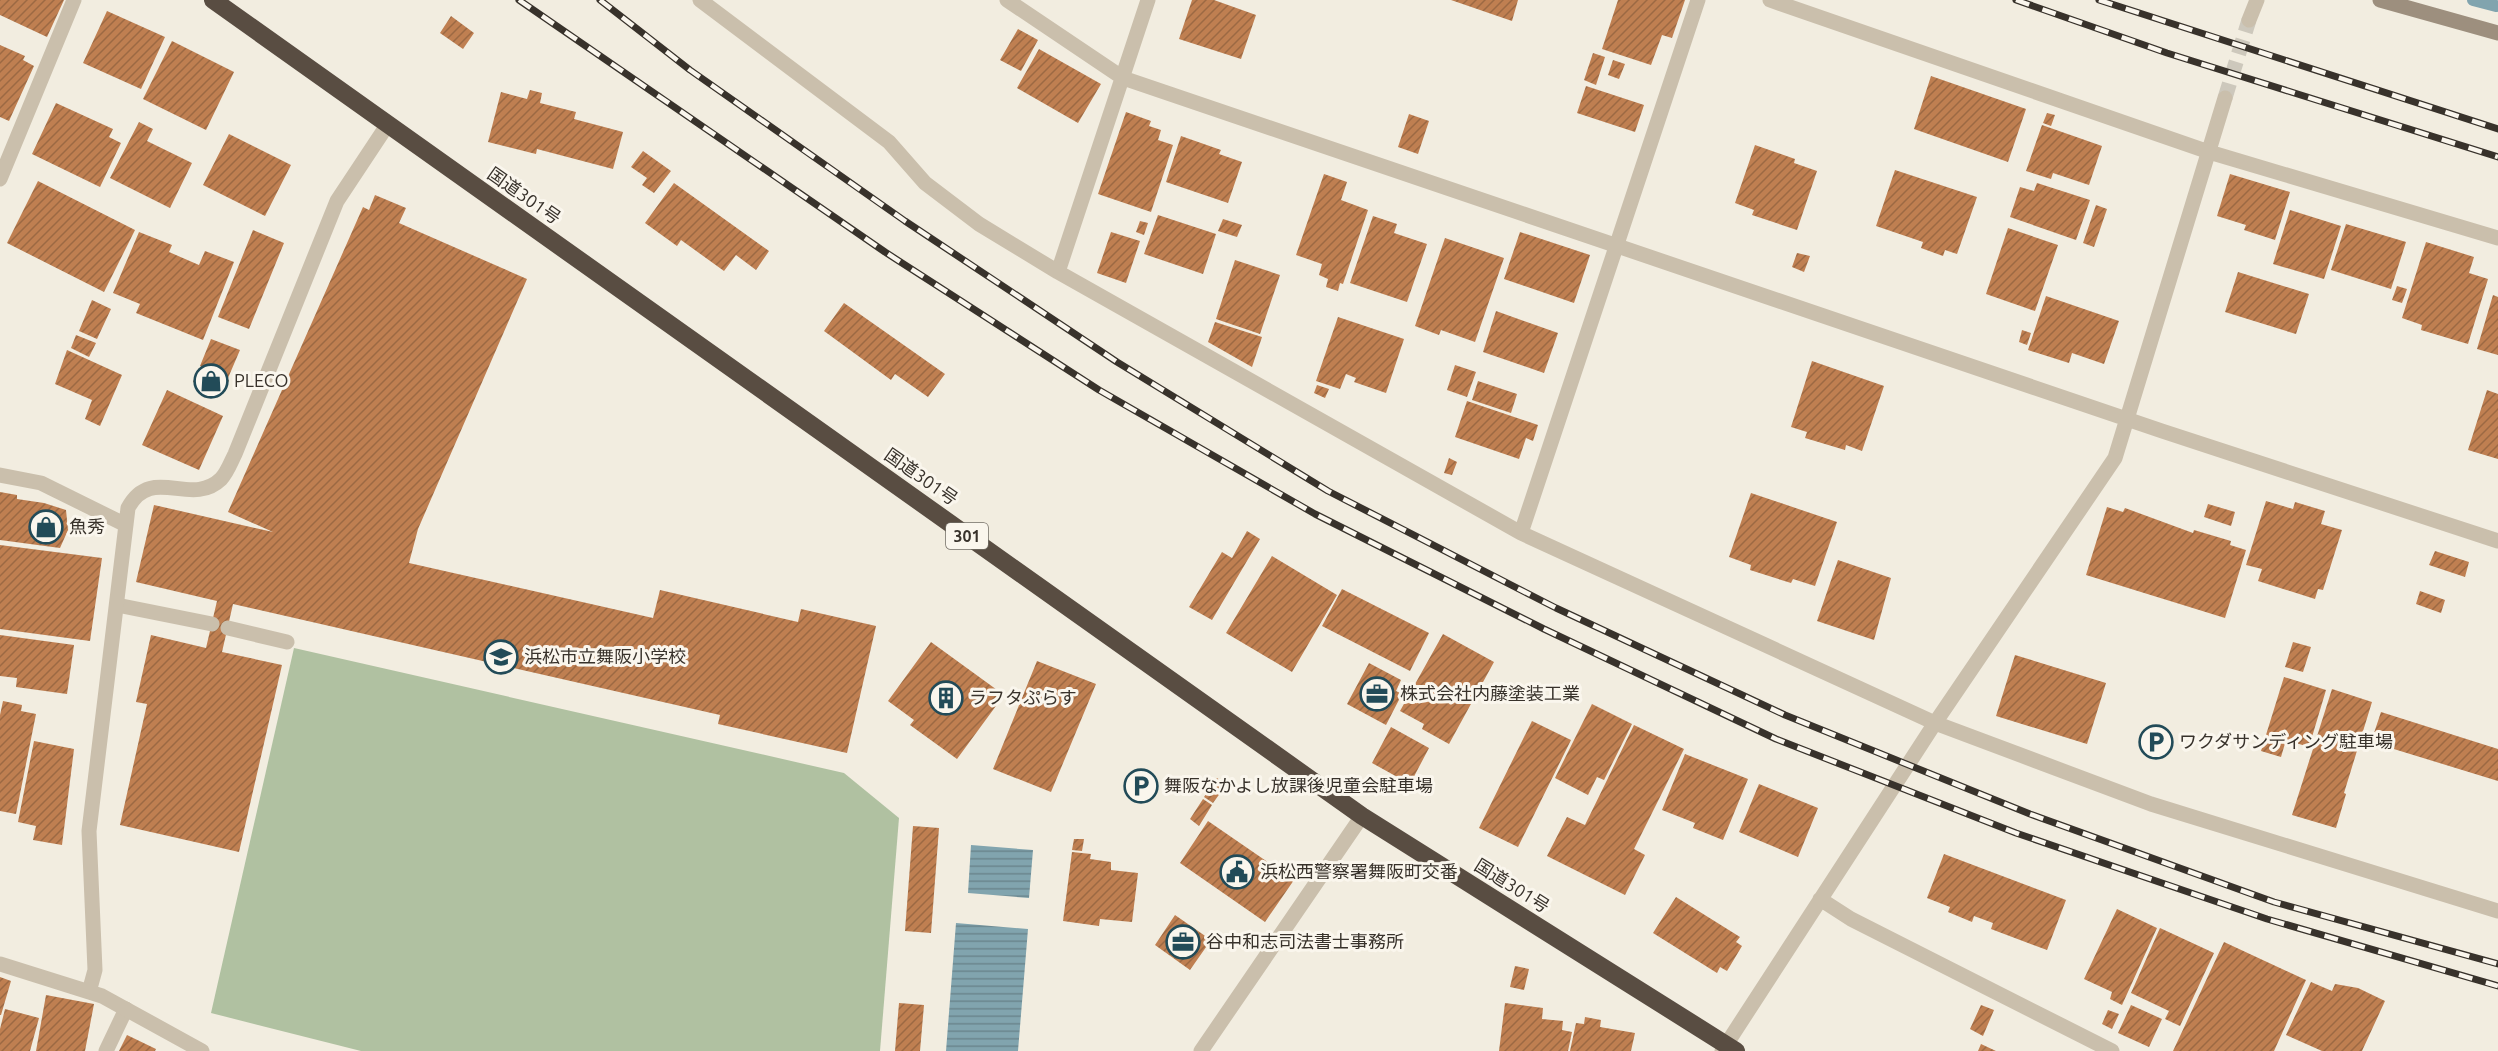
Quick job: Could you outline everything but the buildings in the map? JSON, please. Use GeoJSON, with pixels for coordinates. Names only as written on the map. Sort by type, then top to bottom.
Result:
{"type":"FeatureCollection","features":[{"type":"Feature","properties":{"kind":"highway","name":"国道301号"},"geometry":{"type":"LineString","coordinates":[[213,0],[1362,816],[1728,1049]]}},
{"type":"Feature","properties":{"kind":"street"},"geometry":{"type":"LineString","coordinates":[[0,179],[74,0]]}},
{"type":"Feature","properties":{"kind":"street"},"geometry":{"type":"LineString","coordinates":[[700,0],[889,142],[925,183],[979,224],[1058,272],[1521,533],[1935,723],[2151,804],[2498,911]]}},
{"type":"Feature","properties":{"kind":"street"},"geometry":{"type":"LineString","coordinates":[[1007,0],[1123,78],[2127,419],[2498,541]]}},
{"type":"Feature","properties":{"kind":"street"},"geometry":{"type":"LineString","coordinates":[[1058,272],[1148,0]]}},
{"type":"Feature","properties":{"kind":"street"},"geometry":{"type":"LineString","coordinates":[[1521,533],[1698,0]]}},
{"type":"Feature","properties":{"kind":"street"},"geometry":{"type":"LineString","coordinates":[[1770,0],[2209,152],[2498,238]]}},
{"type":"Feature","properties":{"kind":"street"},"geometry":{"type":"LineString","coordinates":[[2249,20],[2257,0]]}},
{"type":"Feature","properties":{"kind":"street"},"geometry":{"type":"LineString","coordinates":[[2380,0],[2498,33]]}},
{"type":"Feature","properties":{"kind":"street"},"geometry":{"type":"LineString","coordinates":[[1728,1049],[1820,899],[1935,723],[2115,458],[2225,98]]}},
{"type":"Feature","properties":{"kind":"street"},"geometry":{"type":"LineString","coordinates":[[89,992],[95,970],[88,831],[129,508],[135,494],[149,487],[197,490],[220,480],[235,454],[337,201],[388,124]]}},
{"type":"Feature","properties":{"kind":"street"},"geometry":{"type":"LineString","coordinates":[[0,475],[41,483],[126,525]]}},
{"type":"Feature","properties":{"kind":"street"},"geometry":{"type":"LineString","coordinates":[[117,605],[212,624]]}},
{"type":"Feature","properties":{"kind":"street"},"geometry":{"type":"LineString","coordinates":[[228,628],[287,642]]}},
{"type":"Feature","properties":{"kind":"street"},"geometry":{"type":"LineString","coordinates":[[1201,1051],[1362,816]]}},
{"type":"Feature","properties":{"kind":"street"},"geometry":{"type":"LineString","coordinates":[[1820,899],[1851,919],[2112,1051]]}},
{"type":"Feature","properties":{"kind":"street"},"geometry":{"type":"LineString","coordinates":[[0,964],[89,992],[126,1009],[202,1051]]}},
{"type":"Feature","properties":{"kind":"street"},"geometry":{"type":"LineString","coordinates":[[105,1051],[126,1009]]}},
{"type":"Feature","properties":{"kind":"green space"},"geometry":{"type":"Polygon","coordinates":[[[294,648],[844,773],[899,818],[880,1051],[361,1051],[211,1013],[294,648]]]}},
{"type":"Feature","properties":{"kind":"water"},"geometry":{"type":"Polygon","coordinates":[[[971,845],[1033,850],[1029,898],[968,893],[971,845]]]}},
{"type":"Feature","properties":{"kind":"water"},"geometry":{"type":"Polygon","coordinates":[[[956,923],[1028,929],[1018,1051],[946,1051],[956,923]]]}},
{"type":"Feature","properties":{"kind":"waterway"},"geometry":{"type":"LineString","coordinates":[[2473,0],[2496,6]]}},
{"type":"Feature","properties":{"kind":"tunnel"},"geometry":{"type":"LineString","coordinates":[[2225,98],[2249,20]]}},
{"type":"Feature","properties":{"kind":"railway"},"geometry":{"type":"LineString","coordinates":[[519,0],[885,252],[1099,390],[1315,514],[1544,629],[1776,739],[2016,833],[2267,919],[2498,986]]}},
{"type":"Feature","properties":{"kind":"railway"},"geometry":{"type":"LineString","coordinates":[[600,0],[690,70],[905,221],[1117,362],[1328,491],[1556,608],[1785,715],[2030,814],[2274,902],[2498,964]]}},
{"type":"Feature","properties":{"kind":"railway"},"geometry":{"type":"LineString","coordinates":[[2016,0],[2167,53],[2498,157]]}},
{"type":"Feature","properties":{"kind":"railway"},"geometry":{"type":"LineString","coordinates":[[2099,0],[2498,129]]}},
{"type":"Feature","properties":{"kind":"place","name":"PLECO"},"geometry":{"type":"Point","coordinates":[211,381]}},
{"type":"Feature","properties":{"kind":"place","name":"魚秀"},"geometry":{"type":"Point","coordinates":[46,527]}},
{"type":"Feature","properties":{"kind":"place","name":"浜松市立舞阪小学校"},"geometry":{"type":"Point","coordinates":[501,657]}},
{"type":"Feature","properties":{"kind":"place","name":"株式会社内藤塗装工業"},"geometry":{"type":"Point","coordinates":[1377,694]}},
{"type":"Feature","properties":{"kind":"place","name":"ラフタぷらす"},"geometry":{"type":"Point","coordinates":[946,698]}},
{"type":"Feature","properties":{"kind":"place","name":"ワクダサンディング駐車場"},"geometry":{"type":"Point","coordinates":[2156,742]}},
{"type":"Feature","properties":{"kind":"place","name":"舞阪なかよし放課後児童会駐車場"},"geometry":{"type":"Point","coordinates":[1141,786]}},
{"type":"Feature","properties":{"kind":"place","name":"浜松西警察署舞阪町交番"},"geometry":{"type":"Point","coordinates":[1237,872]}},
{"type":"Feature","properties":{"kind":"place","name":"谷中和志司法書士事務所"},"geometry":{"type":"Point","coordinates":[1183,942]}}]}
